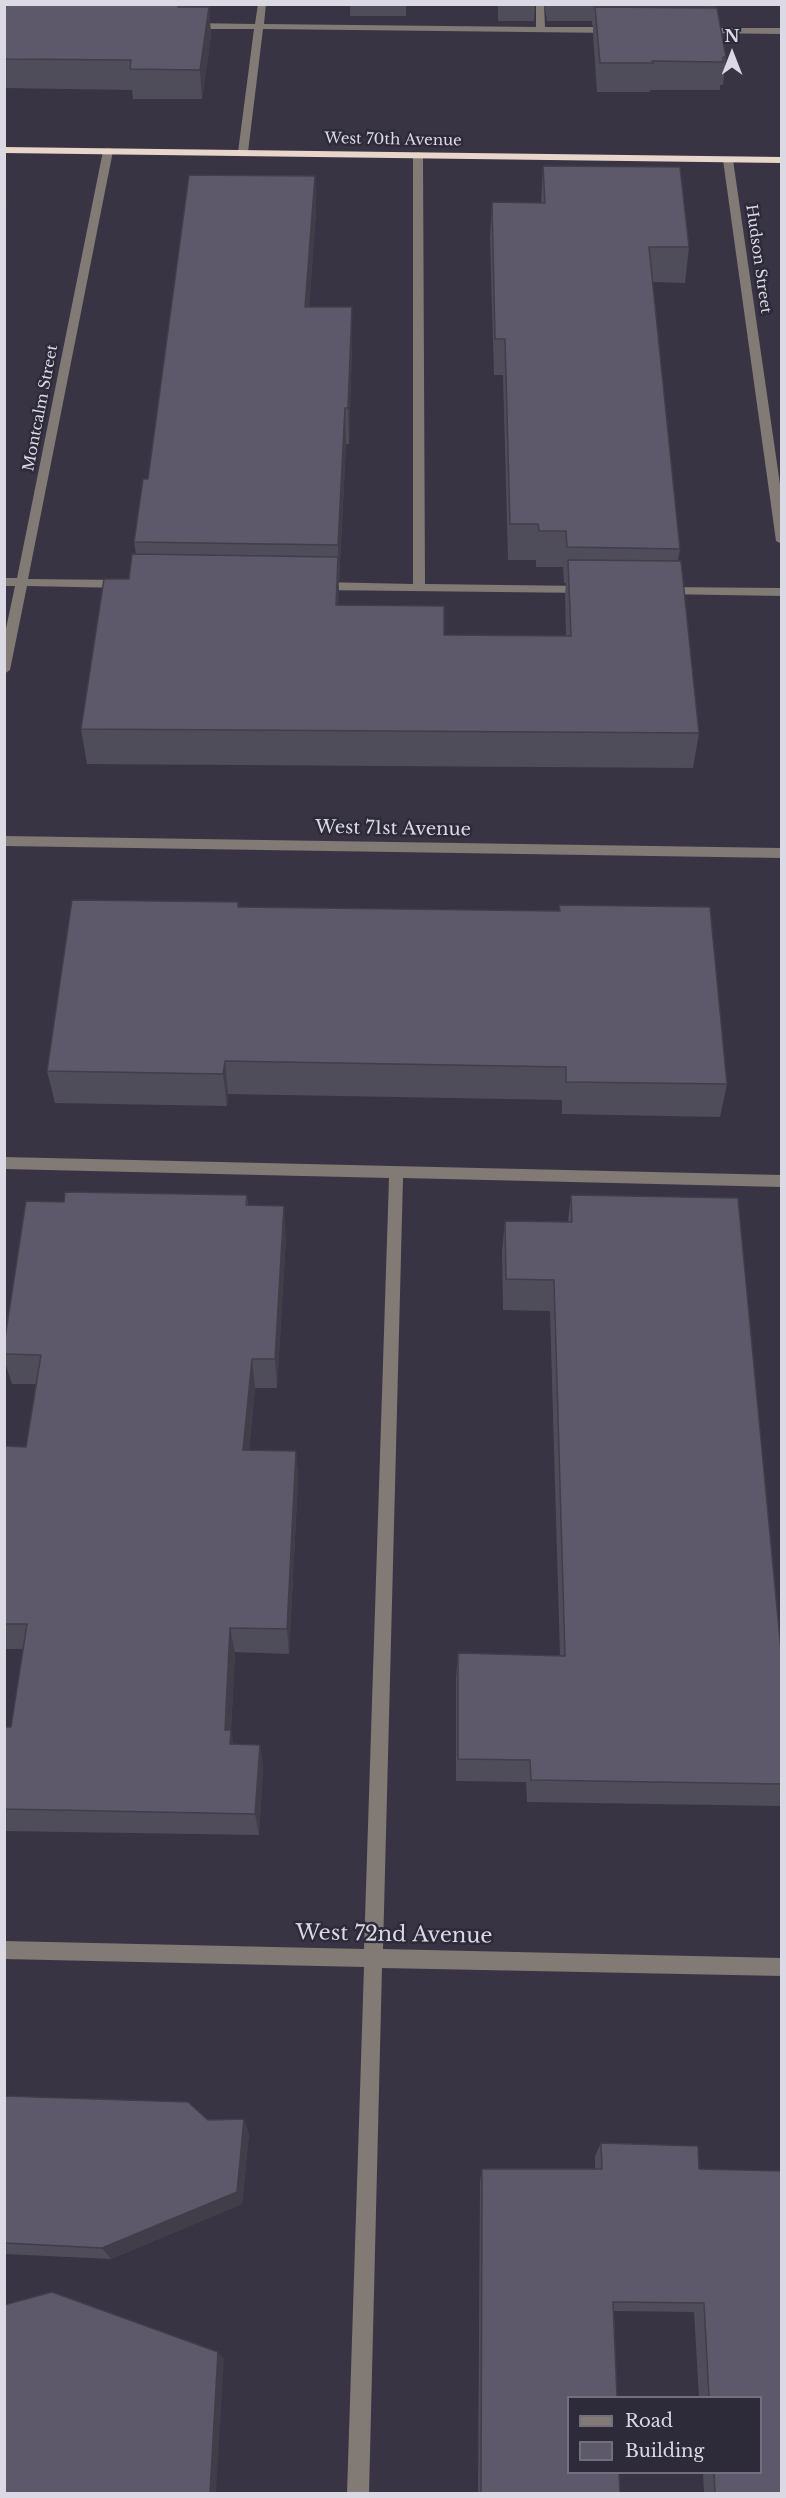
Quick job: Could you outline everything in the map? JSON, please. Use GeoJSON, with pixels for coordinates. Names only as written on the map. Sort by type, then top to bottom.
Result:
{"type":"FeatureCollection","features":[{"type":"Feature","properties":{"kind":"highway","name":"West 70th Avenue"},"geometry":{"type":"LineString","coordinates":[[4,150],[782,160]]}},
{"type":"Feature","properties":{"kind":"street"},"geometry":{"type":"LineString","coordinates":[[243,152],[262,4]]}},
{"type":"Feature","properties":{"kind":"street"},"geometry":{"type":"LineString","coordinates":[[540,4],[541,30]]}},
{"type":"Feature","properties":{"kind":"street"},"geometry":{"type":"LineString","coordinates":[[179,26],[622,30]]}},
{"type":"Feature","properties":{"kind":"street"},"geometry":{"type":"LineString","coordinates":[[692,31],[782,31]]}},
{"type":"Feature","properties":{"kind":"street","name":"Montcalm Street"},"geometry":{"type":"LineString","coordinates":[[4,670],[108,151]]}},
{"type":"Feature","properties":{"kind":"street"},"geometry":{"type":"LineString","coordinates":[[418,155],[419,588]]}},
{"type":"Feature","properties":{"kind":"street","name":"Hudson Street"},"geometry":{"type":"LineString","coordinates":[[728,160],[782,541]]}},
{"type":"Feature","properties":{"kind":"street"},"geometry":{"type":"LineString","coordinates":[[4,582],[137,584]]}},
{"type":"Feature","properties":{"kind":"street"},"geometry":{"type":"LineString","coordinates":[[301,586],[596,590]]}},
{"type":"Feature","properties":{"kind":"street"},"geometry":{"type":"LineString","coordinates":[[655,591],[782,592]]}},
{"type":"Feature","properties":{"kind":"street","name":"West 71st Avenue"},"geometry":{"type":"LineString","coordinates":[[4,841],[782,853]]}},
{"type":"Feature","properties":{"kind":"street"},"geometry":{"type":"LineString","coordinates":[[4,1163],[782,1181]]}},
{"type":"Feature","properties":{"kind":"street"},"geometry":{"type":"LineString","coordinates":[[358,2493],[396,1173]]}},
{"type":"Feature","properties":{"kind":"street","name":"West 72nd Avenue"},"geometry":{"type":"LineString","coordinates":[[4,1950],[782,1967]]}},
{"type":"Feature","properties":{"kind":"building"},"geometry":{"type":"Polygon","coordinates":[[[4,4],[178,4],[178,7],[209,7],[200,70],[130,69],[131,60],[4,59],[4,4]]]}},
{"type":"Feature","properties":{"kind":"building"},"geometry":{"type":"Polygon","coordinates":[[[593,4],[714,4],[714,7],[593,6],[593,4]]]}},
{"type":"Feature","properties":{"kind":"building"},"geometry":{"type":"Polygon","coordinates":[[[595,7],[717,8],[726,57],[723,57],[723,62],[600,63],[595,7]]]}},
{"type":"Feature","properties":{"kind":"building"},"geometry":{"type":"Polygon","coordinates":[[[543,166],[680,167],[689,247],[649,247],[680,549],[567,547],[566,531],[539,531],[538,524],[510,524],[505,339],[495,339],[492,202],[545,203],[543,166]]]}},
{"type":"Feature","properties":{"kind":"building"},"geometry":{"type":"Polygon","coordinates":[[[189,175],[315,176],[305,307],[352,307],[348,408],[345,408],[338,545],[134,542],[143,479],[148,479],[189,175]]]}},
{"type":"Feature","properties":{"kind":"building"},"geometry":{"type":"Polygon","coordinates":[[[132,554],[338,557],[336,605],[444,606],[444,635],[571,636],[568,560],[681,561],[699,733],[81,729],[104,579],[129,579],[132,554]]]}},
{"type":"Feature","properties":{"kind":"building"},"geometry":{"type":"Polygon","coordinates":[[[72,900],[238,902],[238,907],[560,911],[559,905],[710,907],[727,1084],[566,1082],[566,1067],[225,1061],[223,1074],[47,1071],[72,900]]]}},
{"type":"Feature","properties":{"kind":"building"},"geometry":{"type":"Polygon","coordinates":[[[65,1192],[247,1195],[246,1205],[284,1206],[275,1359],[252,1359],[243,1450],[296,1451],[287,1629],[230,1628],[225,1730],[231,1730],[230,1744],[260,1745],[255,1814],[4,1809],[4,1727],[11,1727],[27,1624],[4,1624],[4,1446],[26,1447],[41,1355],[4,1354],[4,1345],[26,1201],[64,1202],[65,1192]]]}},
{"type":"Feature","properties":{"kind":"building"},"geometry":{"type":"Polygon","coordinates":[[[571,1195],[738,1198],[782,1661],[782,1784],[531,1780],[530,1760],[458,1759],[458,1653],[565,1656],[554,1280],[506,1279],[505,1221],[572,1222],[571,1195]]]}},
{"type":"Feature","properties":{"kind":"building"},"geometry":{"type":"Polygon","coordinates":[[[4,2096],[188,2102],[208,2120],[244,2119],[237,2192],[102,2248],[4,2243],[4,2096]]]}},
{"type":"Feature","properties":{"kind":"building"},"geometry":{"type":"Polygon","coordinates":[[[601,2143],[698,2146],[699,2169],[782,2171],[782,2493],[715,2493],[714,2474],[762,2474],[762,2396],[709,2396],[704,2303],[613,2302],[617,2396],[567,2396],[567,2474],[619,2474],[620,2493],[481,2493],[482,2169],[602,2169],[601,2143]]]}},
{"type":"Feature","properties":{"kind":"building"},"geometry":{"type":"Polygon","coordinates":[[[52,2292],[218,2352],[210,2493],[4,2493],[4,2305],[52,2292]]]}}]}
